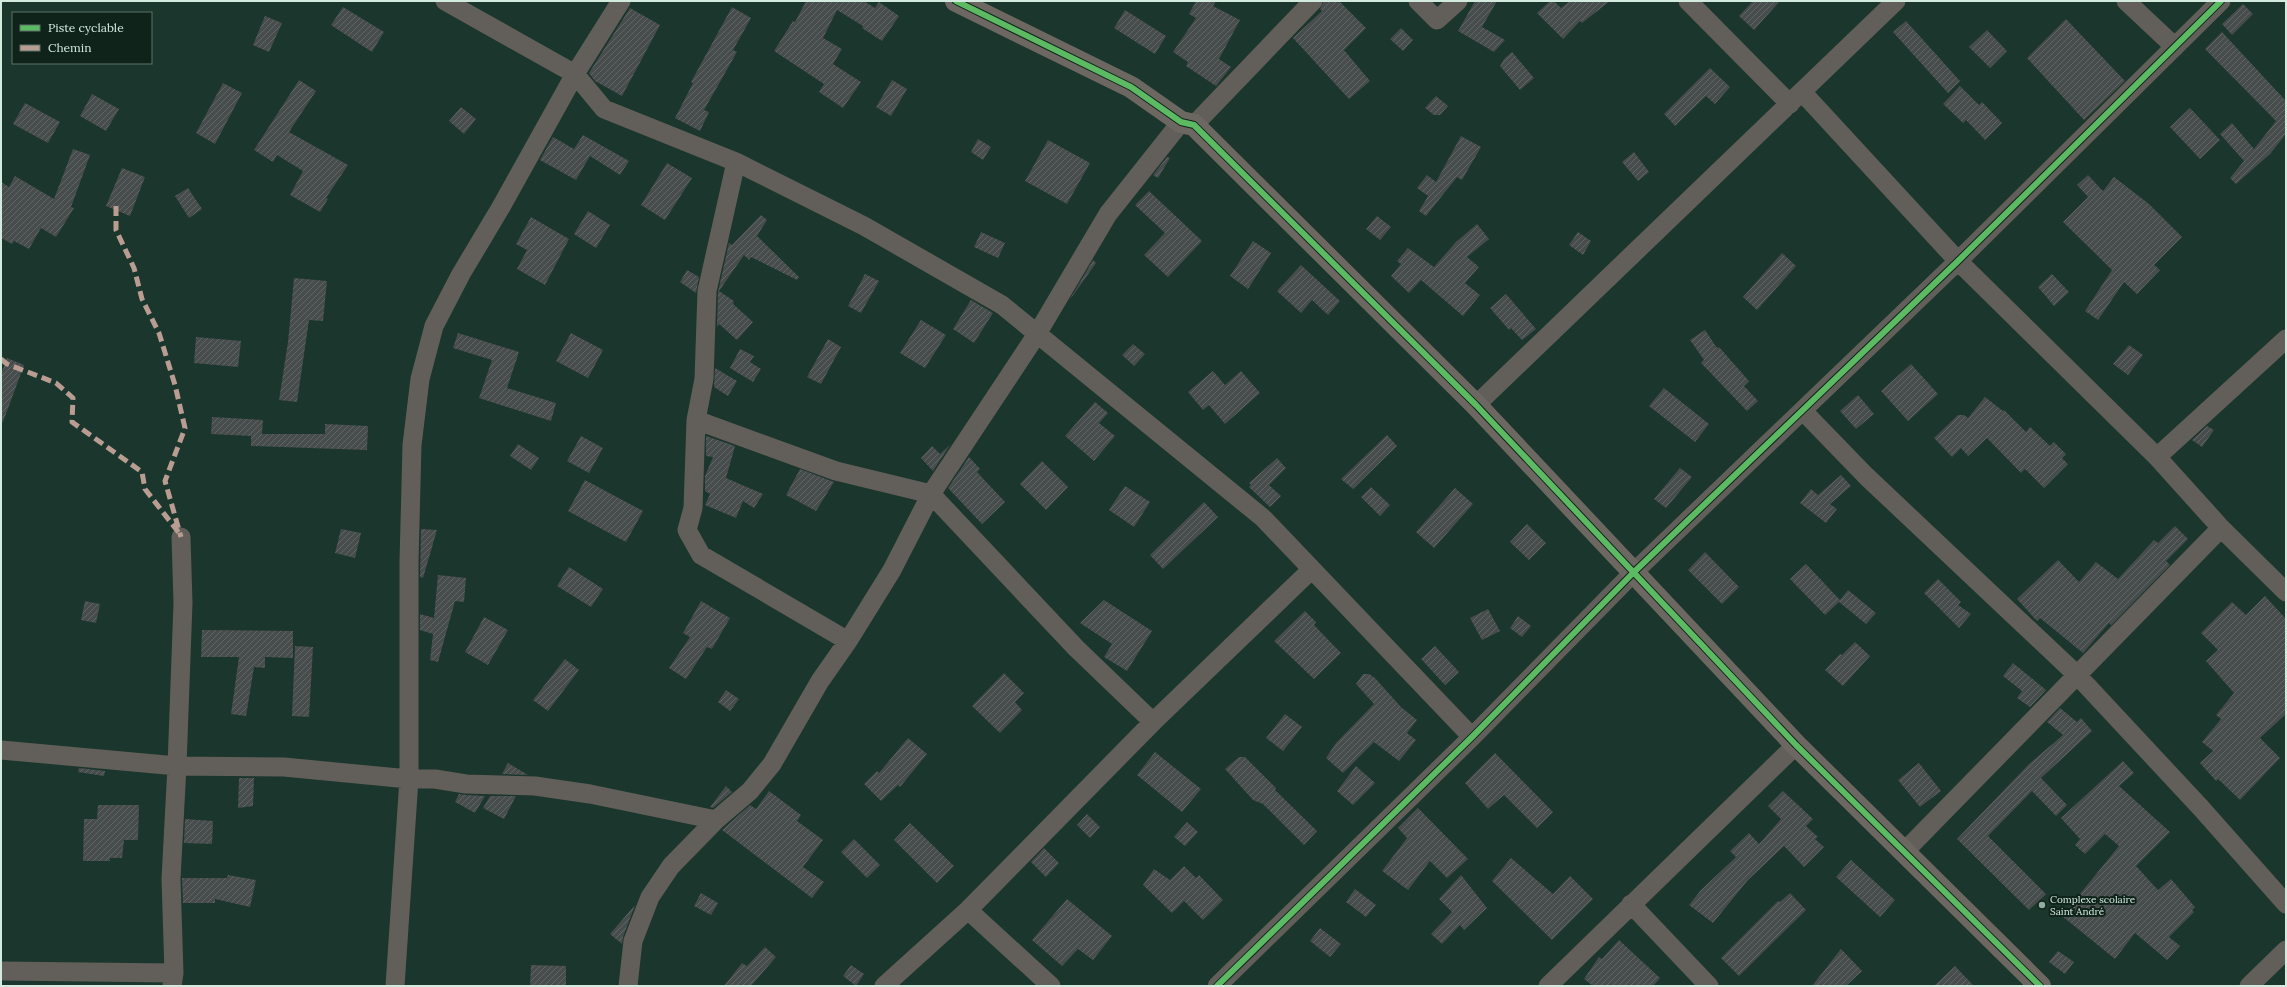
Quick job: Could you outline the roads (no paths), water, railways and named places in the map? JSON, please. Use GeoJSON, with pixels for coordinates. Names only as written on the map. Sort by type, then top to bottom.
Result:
{"type":"FeatureCollection","features":[{"type":"Feature","properties":{"kind":"street"},"geometry":{"type":"LineString","coordinates":[[445,1],[575,74],[604,109],[736,162],[864,226],[1002,304],[1263,518],[1311,570],[1472,736]]}},
{"type":"Feature","properties":{"kind":"street"},"geometry":{"type":"LineString","coordinates":[[395,986],[409,780],[411,476],[412,445],[420,379],[438,319],[461,274],[501,207],[575,74],[621,1]]}},
{"type":"Feature","properties":{"kind":"street"},"geometry":{"type":"LineString","coordinates":[[956,1],[1131,87],[1188,124],[1476,405],[1796,745],[2040,986]]}},
{"type":"Feature","properties":{"kind":"street"},"geometry":{"type":"LineString","coordinates":[[628,986],[634,941],[650,897],[671,866],[716,820],[750,791],[772,764],[820,682],[848,642],[892,570],[931,494],[1037,334],[1108,214],[1188,124],[1313,1]]}},
{"type":"Feature","properties":{"kind":"street"},"geometry":{"type":"LineString","coordinates":[[1418,1],[1436,20],[1458,1]]}},
{"type":"Feature","properties":{"kind":"street"},"geometry":{"type":"LineString","coordinates":[[1688,1],[1797,98],[1958,261],[2158,457],[2221,528],[2286,592]]}},
{"type":"Feature","properties":{"kind":"street"},"geometry":{"type":"LineString","coordinates":[[1476,405],[1797,98],[1896,1]]}},
{"type":"Feature","properties":{"kind":"street"},"geometry":{"type":"LineString","coordinates":[[2126,1],[2175,47]]}},
{"type":"Feature","properties":{"kind":"street"},"geometry":{"type":"LineString","coordinates":[[1216,986],[1472,736],[1633,573],[1958,261],[2221,1]]}},
{"type":"Feature","properties":{"kind":"street"},"geometry":{"type":"LineString","coordinates":[[736,162],[707,291],[704,379],[696,420],[693,508],[687,530],[700,555],[848,642]]}},
{"type":"Feature","properties":{"kind":"street"},"geometry":{"type":"LineString","coordinates":[[2158,457],[2286,339]]}},
{"type":"Feature","properties":{"kind":"street"},"geometry":{"type":"LineString","coordinates":[[1803,411],[1866,476],[2077,675],[2201,808],[2286,904]]}},
{"type":"Feature","properties":{"kind":"street"},"geometry":{"type":"LineString","coordinates":[[696,420],[836,471],[931,494],[1076,648],[1153,722]]}},
{"type":"Feature","properties":{"kind":"street"},"geometry":{"type":"LineString","coordinates":[[1904,852],[2221,528]]}},
{"type":"Feature","properties":{"kind":"street"},"geometry":{"type":"LineString","coordinates":[[1,971],[173,980],[171,879],[178,766],[183,603],[181,537]]}},
{"type":"Feature","properties":{"kind":"street"},"geometry":{"type":"LineString","coordinates":[[884,986],[968,910],[1153,722],[1311,570]]}},
{"type":"Feature","properties":{"kind":"street"},"geometry":{"type":"LineString","coordinates":[[1548,986],[1630,904],[1796,745]]}},
{"type":"Feature","properties":{"kind":"street"},"geometry":{"type":"LineString","coordinates":[[1,750],[178,766],[284,767],[409,780],[435,779],[466,784],[543,788],[590,794],[716,820]]}},
{"type":"Feature","properties":{"kind":"street"},"geometry":{"type":"LineString","coordinates":[[1630,904],[1708,986]]}},
{"type":"Feature","properties":{"kind":"street"},"geometry":{"type":"LineString","coordinates":[[968,910],[1051,986]]}},
{"type":"Feature","properties":{"kind":"street"},"geometry":{"type":"LineString","coordinates":[[2249,986],[2286,950]]}},
{"type":"Feature","properties":{"kind":"place","name":"Complexe scolaire Saint André"},"geometry":{"type":"Point","coordinates":[2042,905]}}]}
